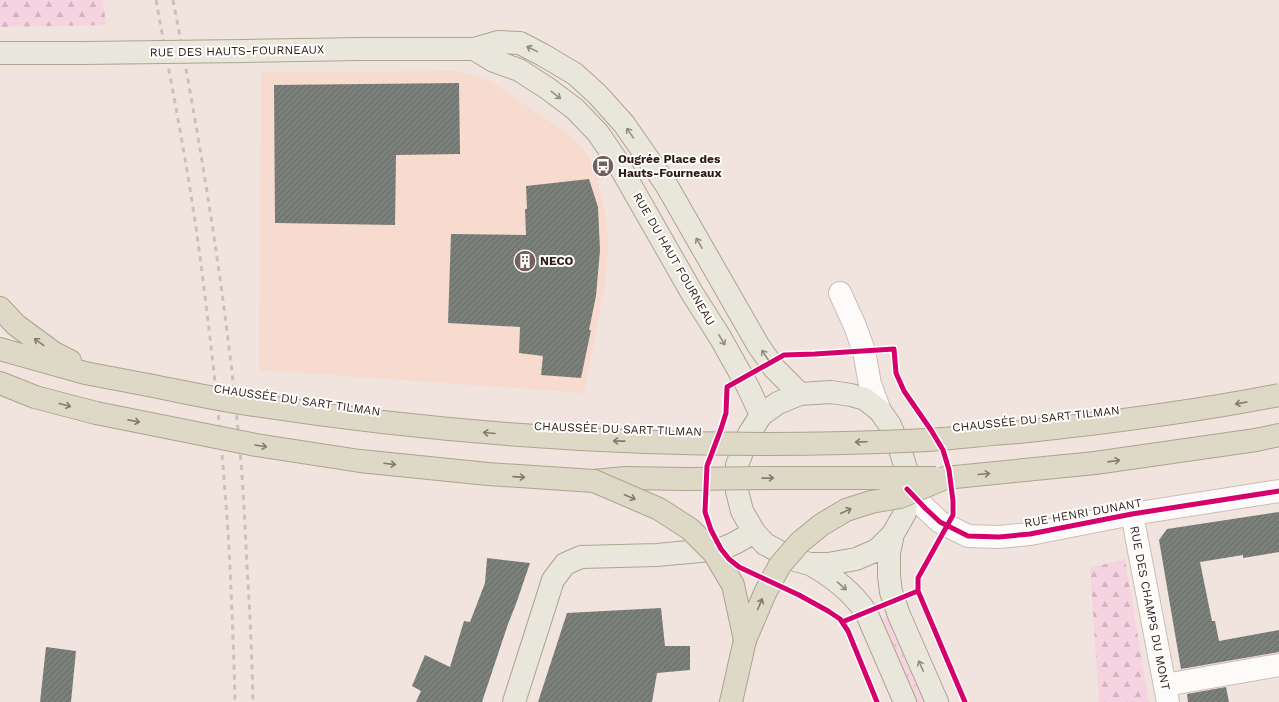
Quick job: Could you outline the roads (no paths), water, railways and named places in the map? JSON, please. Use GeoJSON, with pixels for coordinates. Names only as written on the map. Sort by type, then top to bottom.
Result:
{"type":"FeatureCollection","features":[{"type":"Feature","properties":{"kind":"highway"},"geometry":{"type":"LineString","coordinates":[[0,308],[16,325],[54,352],[97,376]]}},
{"type":"Feature","properties":{"kind":"highway","name":"CHAUSSÉE DU SART TILMAN"},"geometry":{"type":"LineString","coordinates":[[0,349],[97,376],[253,405],[388,423],[488,433],[602,441],[771,445],[930,440],[1094,425],[1242,403],[1279,395]]}},
{"type":"Feature","properties":{"kind":"highway"},"geometry":{"type":"LineString","coordinates":[[0,383],[35,397],[96,413],[242,442],[360,461],[488,474],[594,481],[625,478],[945,478],[1095,463],[1256,440],[1279,435]]}},
{"type":"Feature","properties":{"kind":"highway"},"geometry":{"type":"LineString","coordinates":[[0,397],[35,397]]}},
{"type":"Feature","properties":{"kind":"highway"},"geometry":{"type":"LineString","coordinates":[[731,702],[745,640],[765,593],[780,565],[800,542],[821,525],[846,510],[871,502],[900,497],[945,478]]}},
{"type":"Feature","properties":{"kind":"highway"},"geometry":{"type":"LineString","coordinates":[[594,481],[659,509],[690,530],[714,553],[733,585],[745,640]]}},
{"type":"Feature","properties":{"kind":"main road"},"geometry":{"type":"LineString","coordinates":[[474,49],[498,42],[520,43],[575,74],[598,94],[624,124],[667,186],[758,344],[774,368],[800,394]]}},
{"type":"Feature","properties":{"kind":"main road","name":"RUE DES HAUTS-FOURNEAUX"},"geometry":{"type":"LineString","coordinates":[[0,53],[474,49]]}},
{"type":"Feature","properties":{"kind":"main road","name":"RUE DU HAUT FOURNEAU"},"geometry":{"type":"LineString","coordinates":[[474,49],[494,61],[519,70],[547,88],[575,109],[598,133],[615,158],[692,293],[720,337],[748,387],[761,415]]}},
{"type":"Feature","properties":{"kind":"main road"},"geometry":{"type":"LineString","coordinates":[[810,564],[828,564],[856,559],[878,550],[893,534],[905,513],[907,489],[906,469],[900,449],[890,425],[880,411],[865,399],[831,392],[800,394],[778,403],[761,415],[749,434],[737,465],[737,491],[742,511],[754,532],[765,544],[795,560],[810,564],[824,572],[843,585],[860,604],[866,612],[905,702]]}},
{"type":"Feature","properties":{"kind":"main road"},"geometry":{"type":"LineString","coordinates":[[514,702],[553,580],[565,564],[581,557],[657,555],[721,548],[735,543],[754,532]]}},
{"type":"Feature","properties":{"kind":"main road"},"geometry":{"type":"LineString","coordinates":[[893,534],[889,553],[891,592],[899,615],[937,702]]}},
{"type":"Feature","properties":{"kind":"street"},"geometry":{"type":"LineString","coordinates":[[840,293],[862,345],[870,384],[880,411]]}},
{"type":"Feature","properties":{"kind":"street","name":"RUE HENRI DUNANT"},"geometry":{"type":"LineString","coordinates":[[907,489],[940,522],[968,536],[999,537],[1030,534],[1132,514],[1279,491]]}},
{"type":"Feature","properties":{"kind":"street","name":"RUE DES CHAMPS DU MONT"},"geometry":{"type":"LineString","coordinates":[[1132,514],[1166,694]]}},
{"type":"Feature","properties":{"kind":"street"},"geometry":{"type":"LineString","coordinates":[[1166,694],[1279,665]]}},
{"type":"Feature","properties":{"kind":"railway"},"geometry":{"type":"LineString","coordinates":[[156,0],[193,205],[212,359],[221,442],[230,567],[235,702]]}},
{"type":"Feature","properties":{"kind":"railway"},"geometry":{"type":"LineString","coordinates":[[173,0],[193,109],[227,329],[239,439],[244,503],[253,702]]}},
{"type":"Feature","properties":{"kind":"place","name":"Ougrée Place des Hauts-Fourneaux"},"geometry":{"type":"Point","coordinates":[603,166]}},
{"type":"Feature","properties":{"kind":"place","name":"NECO"},"geometry":{"type":"Point","coordinates":[525,261]}}]}
